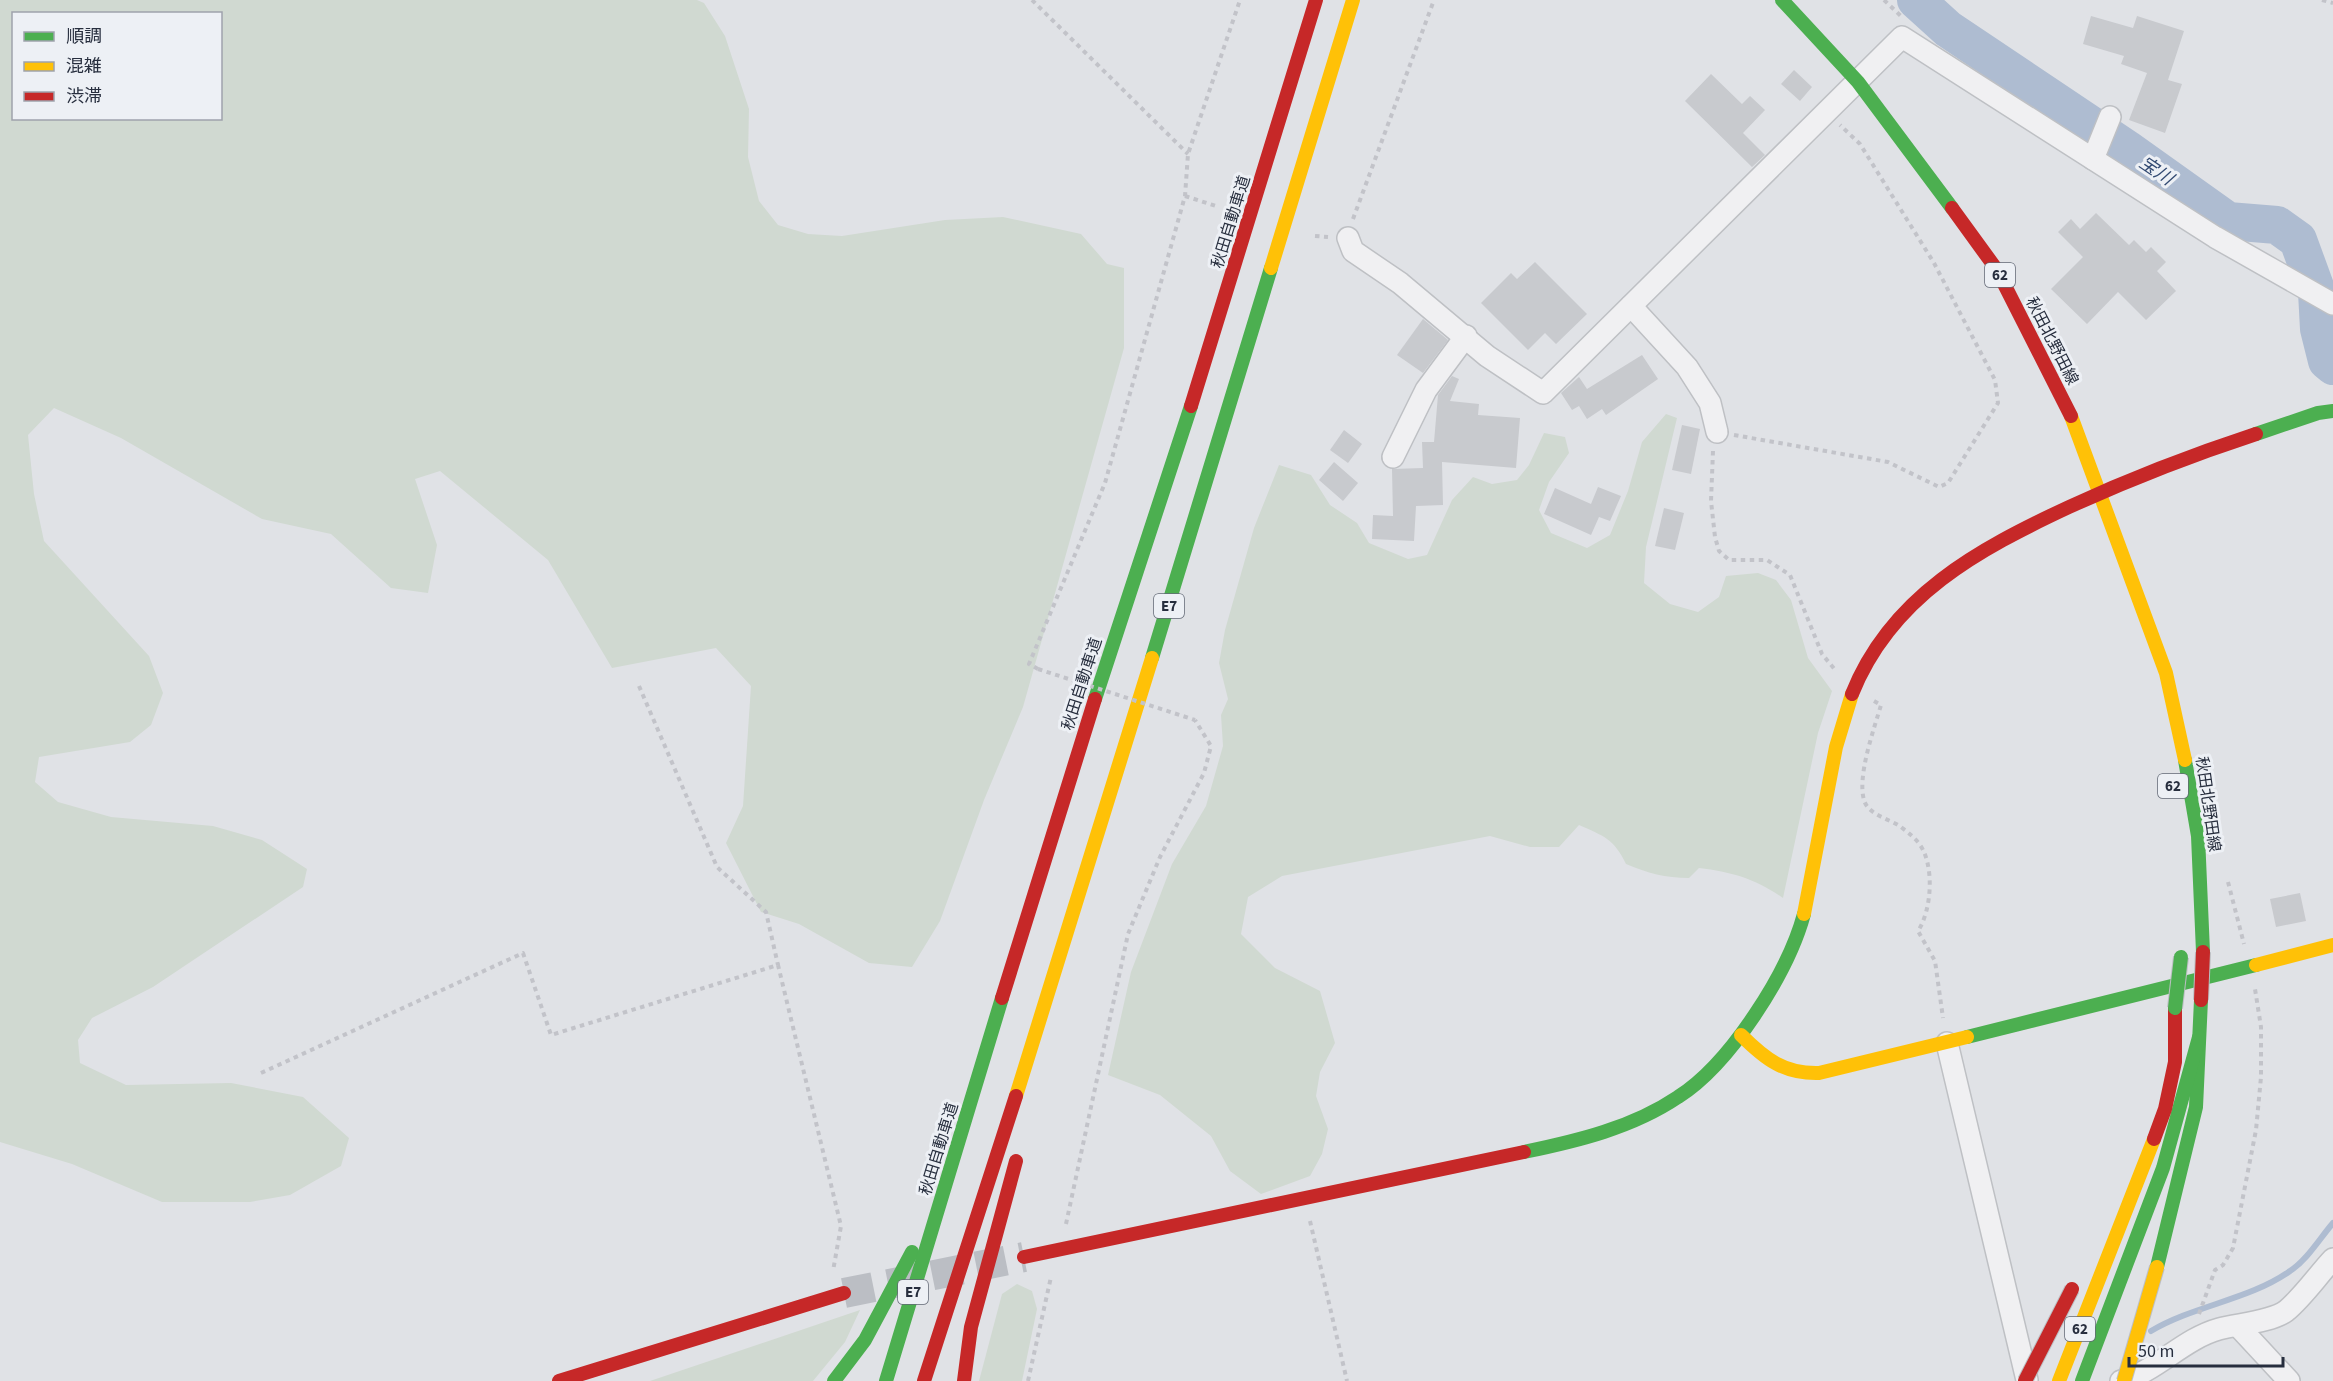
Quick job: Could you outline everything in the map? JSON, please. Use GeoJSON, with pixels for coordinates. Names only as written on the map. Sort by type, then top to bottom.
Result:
{"type":"FeatureCollection","features":[{"type":"Feature","properties":{"kind":"main road","name":"秋田自動車道"},"geometry":{"type":"LineString","coordinates":[[886,1381],[1066,785],[1172,468],[1316,0]]}},
{"type":"Feature","properties":{"kind":"main road","name":"E7"},"geometry":{"type":"LineString","coordinates":[[924,1381],[1062,952],[1353,0]]}},
{"type":"Feature","properties":{"kind":"main road","name":"秋田北野田線"},"geometry":{"type":"LineString","coordinates":[[1782,0],[1858,82],[1997,270],[2076,426],[2166,673],[2182,740],[2198,836],[2203,952],[2199,1037]]}},
{"type":"Feature","properties":{"kind":"main road"},"geometry":{"type":"LineString","coordinates":[[1024,1257],[1582,1140],[1631,1122],[1682,1095],[1741,1035],[1767,999],[1800,926],[1809,896],[1834,754],[1852,691],[1871,655],[1893,623],[1933,583],[1982,548],[2101,491],[2212,447],[2318,413],[2333,411]]}},
{"type":"Feature","properties":{"kind":"main road","name":"秋田北野田線"},"geometry":{"type":"LineString","coordinates":[[2146,616],[2153,678],[2162,722]]}},
{"type":"Feature","properties":{"kind":"main road"},"geometry":{"type":"LineString","coordinates":[[1741,1035],[1771,1063],[1797,1074],[1819,1072],[1947,1043],[2333,945]]}},
{"type":"Feature","properties":{"kind":"main road","name":"62"},"geometry":{"type":"LineString","coordinates":[[2059,1381],[2143,1173],[2165,1109],[2175,1062],[2175,1008],[2181,951]]}},
{"type":"Feature","properties":{"kind":"main road"},"geometry":{"type":"LineString","coordinates":[[1044,1054],[1062,952]]}},
{"type":"Feature","properties":{"kind":"main road"},"geometry":{"type":"LineString","coordinates":[[2109,1215],[2145,1131],[2162,1076],[2175,1008]]}},
{"type":"Feature","properties":{"kind":"main road"},"geometry":{"type":"LineString","coordinates":[[2082,1381],[2160,1180],[2180,1117],[2199,1037]]}},
{"type":"Feature","properties":{"kind":"main road","name":"62"},"geometry":{"type":"LineString","coordinates":[[2123,1381],[2157,1267],[2196,1107],[2199,1037]]}},
{"type":"Feature","properties":{"kind":"main road"},"geometry":{"type":"LineString","coordinates":[[964,1381],[971,1327],[1019,1151]]}},
{"type":"Feature","properties":{"kind":"main road"},"geometry":{"type":"LineString","coordinates":[[834,1381],[865,1340],[879,1308],[940,1202]]}},
{"type":"Feature","properties":{"kind":"main road"},"geometry":{"type":"LineString","coordinates":[[2026,1381],[2074,1284]]}},
{"type":"Feature","properties":{"kind":"main road"},"geometry":{"type":"LineString","coordinates":[[559,1381],[829,1295],[844,1293]]}},
{"type":"Feature","properties":{"kind":"street"},"geometry":{"type":"LineString","coordinates":[[1348,238],[1353,251],[1401,283],[1487,356],[1543,393],[1902,37],[2216,237],[2331,303]]}},
{"type":"Feature","properties":{"kind":"street"},"geometry":{"type":"LineString","coordinates":[[2093,159],[2110,117]]}},
{"type":"Feature","properties":{"kind":"street"},"geometry":{"type":"LineString","coordinates":[[1631,306],[1687,367],[1710,403],[1717,432]]}},
{"type":"Feature","properties":{"kind":"street"},"geometry":{"type":"LineString","coordinates":[[1393,457],[1426,390],[1466,336]]}},
{"type":"Feature","properties":{"kind":"street"},"geometry":{"type":"LineString","coordinates":[[1947,1043],[2026,1381]]}},
{"type":"Feature","properties":{"kind":"street"},"geometry":{"type":"LineString","coordinates":[[2123,1381],[2136,1377],[2218,1329],[2238,1326],[2285,1311],[2333,1259]]}},
{"type":"Feature","properties":{"kind":"street"},"geometry":{"type":"LineString","coordinates":[[2238,1326],[2289,1381]]}},
{"type":"Feature","properties":{"kind":"path"},"geometry":{"type":"LineString","coordinates":[[1032,0],[1188,154]]}},
{"type":"Feature","properties":{"kind":"path"},"geometry":{"type":"LineString","coordinates":[[1028,1381],[1047,1289],[1061,1249],[1090,1100],[1128,934],[1160,857],[1204,773],[1211,746],[1195,720],[1038,669],[1029,664],[1105,483],[1185,196],[1188,154],[1240,0]]}},
{"type":"Feature","properties":{"kind":"path"},"geometry":{"type":"LineString","coordinates":[[1348,238],[1377,149],[1434,0]]}},
{"type":"Feature","properties":{"kind":"path"},"geometry":{"type":"LineString","coordinates":[[2322,0],[2333,3]]}},
{"type":"Feature","properties":{"kind":"path"},"geometry":{"type":"LineString","coordinates":[[1828,112],[1860,144],[1934,263],[1995,380],[1998,404],[1948,483],[1939,487],[1888,462],[1717,432],[1711,460],[1711,501],[1719,551],[1729,560],[1767,560],[1790,575],[1822,654],[1852,691],[1881,705],[1864,777],[1864,802],[1872,812],[1899,825],[1916,840],[1924,853],[1929,885],[1925,920],[1918,931],[1935,961],[1947,1043]]}},
{"type":"Feature","properties":{"kind":"path"},"geometry":{"type":"LineString","coordinates":[[1185,196],[1220,207]]}},
{"type":"Feature","properties":{"kind":"path"},"geometry":{"type":"LineString","coordinates":[[639,686],[717,867],[766,912],[841,1226],[829,1295]]}},
{"type":"Feature","properties":{"kind":"path"},"geometry":{"type":"LineString","coordinates":[[261,1073],[523,953],[551,1035],[778,965]]}},
{"type":"Feature","properties":{"kind":"path"},"geometry":{"type":"LineString","coordinates":[[1305,1198],[1347,1381]]}},
{"type":"Feature","properties":{"kind":"path"},"geometry":{"type":"LineString","coordinates":[[2198,1317],[2208,1287]]}},
{"type":"Feature","properties":{"kind":"shaded area"},"geometry":{"type":"Polygon","coordinates":[[[0,0],[697,0],[704,3],[725,36],[749,109],[748,157],[759,201],[778,225],[808,234],[842,236],[945,220],[1003,217],[1081,234],[1107,264],[1124,268],[1124,348],[1023,707],[984,800],[940,921],[912,967],[869,963],[799,924],[761,912],[726,843],[743,806],[751,686],[716,648],[612,668],[548,560],[440,471],[415,479],[437,545],[428,593],[391,588],[331,534],[262,519],[121,438],[54,408],[28,435],[34,494],[44,541],[149,656],[163,693],[151,725],[130,742],[39,757],[35,782],[58,802],[111,817],[213,826],[262,840],[307,869],[303,887],[153,987],[92,1018],[78,1040],[80,1063],[126,1085],[231,1083],[303,1097],[349,1138],[341,1166],[290,1195],[250,1202],[162,1202],[72,1164],[0,1142],[0,0]]]}},
{"type":"Feature","properties":{"kind":"shaded area"},"geometry":{"type":"Polygon","coordinates":[[[1666,414],[1677,418],[1646,547],[1644,583],[1670,604],[1698,612],[1719,597],[1726,576],[1758,573],[1776,580],[1791,600],[1808,658],[1832,691],[1818,733],[1783,898],[1753,881],[1722,872],[1699,868],[1689,878],[1680,878],[1642,870],[1626,864],[1617,849],[1607,839],[1579,825],[1559,847],[1530,847],[1490,836],[1282,876],[1248,897],[1241,934],[1275,968],[1320,991],[1335,1043],[1320,1072],[1316,1096],[1328,1129],[1322,1154],[1310,1176],[1261,1194],[1230,1171],[1211,1136],[1160,1095],[1108,1075],[1131,972],[1172,864],[1206,806],[1223,746],[1221,715],[1228,699],[1219,663],[1225,630],[1254,528],[1279,465],[1311,475],[1330,505],[1357,523],[1369,543],[1408,559],[1427,555],[1452,500],[1473,477],[1492,484],[1517,480],[1529,465],[1544,433],[1565,437],[1569,453],[1549,482],[1539,510],[1551,533],[1587,548],[1610,535],[1628,491],[1642,442],[1666,414]]]}},
{"type":"Feature","properties":{"kind":"shaded area"},"geometry":{"type":"Polygon","coordinates":[[[1017,1284],[1032,1291],[1037,1309],[1022,1381],[979,1381],[1002,1294],[1017,1284]]]}},
{"type":"Feature","properties":{"kind":"shaded area"},"geometry":{"type":"Polygon","coordinates":[[[860,1310],[845,1342],[813,1381],[650,1381],[860,1310]]]}},
{"type":"Feature","properties":{"kind":"building"},"geometry":{"type":"Polygon","coordinates":[[[2091,16],[2133,28],[2137,16],[2184,31],[2168,80],[2182,84],[2165,133],[2129,120],[2147,73],[2121,64],[2124,56],[2083,44],[2091,16]]]}},
{"type":"Feature","properties":{"kind":"building"},"geometry":{"type":"Polygon","coordinates":[[[1794,70],[1812,87],[1800,101],[1781,84],[1794,70]]]}},
{"type":"Feature","properties":{"kind":"building"},"geometry":{"type":"Polygon","coordinates":[[[1711,74],[1742,104],[1750,96],[1765,110],[1743,133],[1765,155],[1752,167],[1685,101],[1711,74]]]}},
{"type":"Feature","properties":{"kind":"building"},"geometry":{"type":"Polygon","coordinates":[[[2096,213],[2129,245],[2134,240],[2146,252],[2151,247],[2166,262],[2157,271],[2176,291],[2146,320],[2118,292],[2087,324],[2051,289],[2083,257],[2058,232],[2071,219],[2080,229],[2096,213]]]}},
{"type":"Feature","properties":{"kind":"building"},"geometry":{"type":"Polygon","coordinates":[[[1535,262],[1587,314],[1556,344],[1545,333],[1528,350],[1481,303],[1511,273],[1517,279],[1535,262]]]}},
{"type":"Feature","properties":{"kind":"building"},"geometry":{"type":"Polygon","coordinates":[[[1423,319],[1448,340],[1423,373],[1397,355],[1423,319]]]}},
{"type":"Feature","properties":{"kind":"building"},"geometry":{"type":"Polygon","coordinates":[[[1642,355],[1658,379],[1606,415],[1602,409],[1587,419],[1579,406],[1572,410],[1561,393],[1579,377],[1587,389],[1642,355]]]}},
{"type":"Feature","properties":{"kind":"building"},"geometry":{"type":"Polygon","coordinates":[[[1452,376],[1459,379],[1450,401],[1479,404],[1478,415],[1520,418],[1516,468],[1442,462],[1443,505],[1416,506],[1414,541],[1372,539],[1373,515],[1393,516],[1392,469],[1423,468],[1422,442],[1434,442],[1438,395],[1452,376]]]}},
{"type":"Feature","properties":{"kind":"building"},"geometry":{"type":"Polygon","coordinates":[[[1682,425],[1700,429],[1691,474],[1672,470],[1682,425]]]}},
{"type":"Feature","properties":{"kind":"building"},"geometry":{"type":"Polygon","coordinates":[[[1344,430],[1362,444],[1348,463],[1330,450],[1344,430]]]}},
{"type":"Feature","properties":{"kind":"building"},"geometry":{"type":"Polygon","coordinates":[[[1334,462],[1358,483],[1343,501],[1319,480],[1334,462]]]}},
{"type":"Feature","properties":{"kind":"building"},"geometry":{"type":"Polygon","coordinates":[[[1598,487],[1621,496],[1610,521],[1599,517],[1591,535],[1544,514],[1555,488],[1591,504],[1598,487]]]}},
{"type":"Feature","properties":{"kind":"building"},"geometry":{"type":"Polygon","coordinates":[[[1664,508],[1684,513],[1675,550],[1655,546],[1664,508]]]}},
{"type":"Feature","properties":{"kind":"building"},"geometry":{"type":"Polygon","coordinates":[[[2300,893],[2306,921],[2276,927],[2270,899],[2300,893]]]}},
{"type":"Feature","properties":{"kind":"waterway","name":"宝川"},"geometry":{"type":"LineString","coordinates":[[1916,0],[1948,29],[2127,149],[2228,221],[2277,225],[2298,240],[2317,292],[2319,329],[2327,361],[2333,366]]}},
{"type":"Feature","properties":{"kind":"waterway"},"geometry":{"type":"LineString","coordinates":[[2151,1331],[2168,1322],[2274,1281],[2302,1261],[2333,1223]]}},
{"type":"Feature","properties":{"kind":"tunnel"},"geometry":{"type":"LineString","coordinates":[[844,1293],[1024,1257]]}},
{"type":"Feature","properties":{"kind":"traffic: fast"},"geometry":{"type":"LineString","coordinates":[[1782,0],[1858,82],[1952,208]]}},
{"type":"Feature","properties":{"kind":"traffic: fast"},"geometry":{"type":"LineString","coordinates":[[1152,658],[1271,268]]}},
{"type":"Feature","properties":{"kind":"traffic: fast"},"geometry":{"type":"LineString","coordinates":[[1095,699],[1191,406]]}},
{"type":"Feature","properties":{"kind":"traffic: fast"},"geometry":{"type":"LineString","coordinates":[[2256,434],[2318,413],[2333,411]]}},
{"type":"Feature","properties":{"kind":"traffic: fast"},"geometry":{"type":"LineString","coordinates":[[2185,760],[2198,836],[2203,952]]}},
{"type":"Feature","properties":{"kind":"traffic: fast"},"geometry":{"type":"LineString","coordinates":[[1524,1152],[1584,1138],[1623,1125],[1660,1108],[1698,1082],[1736,1040],[1771,989],[1785,963],[1804,914]]}},
{"type":"Feature","properties":{"kind":"traffic: fast"},"geometry":{"type":"LineString","coordinates":[[2175,1008],[2181,957]]}},
{"type":"Feature","properties":{"kind":"traffic: fast"},"geometry":{"type":"LineString","coordinates":[[1967,1037],[2256,965]]}},
{"type":"Feature","properties":{"kind":"traffic: fast"},"geometry":{"type":"LineString","coordinates":[[886,1381],[1002,998]]}},
{"type":"Feature","properties":{"kind":"traffic: fast"},"geometry":{"type":"LineString","coordinates":[[2157,1267],[2196,1107],[2201,1000]]}},
{"type":"Feature","properties":{"kind":"traffic: fast"},"geometry":{"type":"LineString","coordinates":[[2082,1381],[2163,1168],[2199,1037]]}},
{"type":"Feature","properties":{"kind":"traffic: fast"},"geometry":{"type":"LineString","coordinates":[[834,1381],[865,1340],[912,1252]]}},
{"type":"Feature","properties":{"kind":"traffic: slow"},"geometry":{"type":"LineString","coordinates":[[1271,268],[1353,0]]}},
{"type":"Feature","properties":{"kind":"traffic: slow"},"geometry":{"type":"LineString","coordinates":[[2071,416],[2166,673],[2185,760]]}},
{"type":"Feature","properties":{"kind":"traffic: slow"},"geometry":{"type":"LineString","coordinates":[[1016,1096],[1152,658]]}},
{"type":"Feature","properties":{"kind":"traffic: slow"},"geometry":{"type":"LineString","coordinates":[[1804,914],[1836,747],[1852,694]]}},
{"type":"Feature","properties":{"kind":"traffic: slow"},"geometry":{"type":"LineString","coordinates":[[2256,965],[2333,945]]}},
{"type":"Feature","properties":{"kind":"traffic: slow"},"geometry":{"type":"LineString","coordinates":[[1741,1035],[1767,1058],[1785,1068],[1807,1073],[1819,1073],[1967,1037]]}},
{"type":"Feature","properties":{"kind":"traffic: slow"},"geometry":{"type":"LineString","coordinates":[[2059,1381],[2154,1139]]}},
{"type":"Feature","properties":{"kind":"traffic: slow"},"geometry":{"type":"LineString","coordinates":[[2124,1381],[2157,1267]]}},
{"type":"Feature","properties":{"kind":"traffic: jam"},"geometry":{"type":"LineString","coordinates":[[1191,406],[1316,0]]}},
{"type":"Feature","properties":{"kind":"traffic: jam"},"geometry":{"type":"LineString","coordinates":[[1952,208],[1997,270],[2071,416]]}},
{"type":"Feature","properties":{"kind":"traffic: jam"},"geometry":{"type":"LineString","coordinates":[[1852,694],[1869,660],[1890,629],[1914,603],[1971,559],[2035,523],[2092,497],[2161,468],[2256,434]]}},
{"type":"Feature","properties":{"kind":"traffic: jam"},"geometry":{"type":"LineString","coordinates":[[1002,998],[1095,699]]}},
{"type":"Feature","properties":{"kind":"traffic: jam"},"geometry":{"type":"LineString","coordinates":[[2201,1000],[2203,952]]}},
{"type":"Feature","properties":{"kind":"traffic: jam"},"geometry":{"type":"LineString","coordinates":[[2154,1139],[2165,1109],[2175,1062],[2175,1008]]}},
{"type":"Feature","properties":{"kind":"traffic: jam"},"geometry":{"type":"LineString","coordinates":[[924,1381],[1016,1096]]}},
{"type":"Feature","properties":{"kind":"traffic: jam"},"geometry":{"type":"LineString","coordinates":[[1024,1257],[1524,1152]]}},
{"type":"Feature","properties":{"kind":"traffic: jam"},"geometry":{"type":"LineString","coordinates":[[964,1381],[971,1327],[1016,1161]]}},
{"type":"Feature","properties":{"kind":"traffic: jam"},"geometry":{"type":"LineString","coordinates":[[2025,1381],[2072,1289]]}},
{"type":"Feature","properties":{"kind":"traffic: jam"},"geometry":{"type":"LineString","coordinates":[[559,1381],[844,1293]]}}]}
